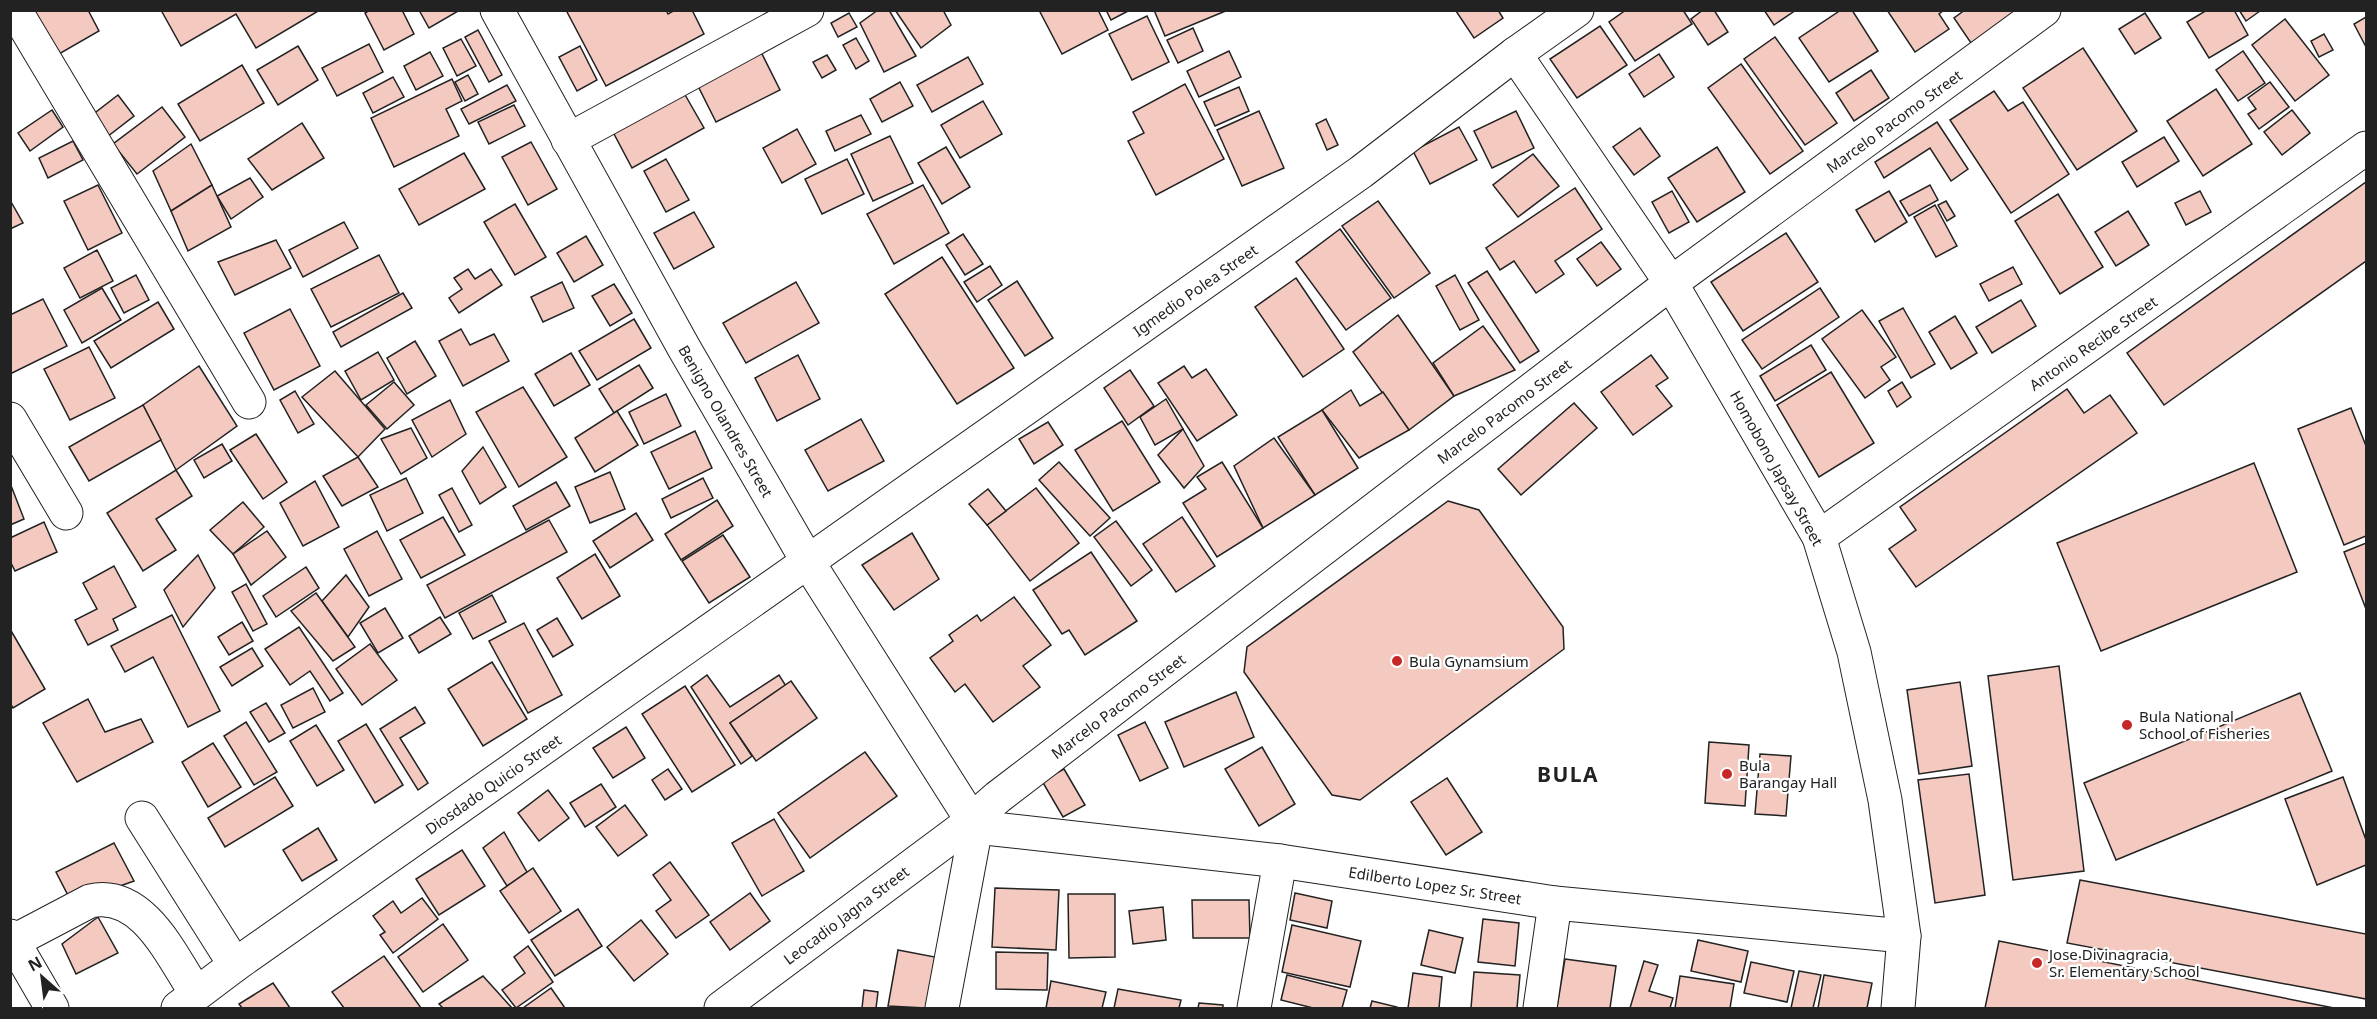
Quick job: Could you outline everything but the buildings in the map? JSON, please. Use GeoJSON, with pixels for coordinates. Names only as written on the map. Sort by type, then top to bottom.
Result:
{"type":"FeatureCollection","features":[{"type":"Feature","properties":{"kind":"street"},"geometry":{"type":"LineString","coordinates":[[15,10],[249,402]]}},
{"type":"Feature","properties":{"kind":"street","name":"Benigno Olandres Street"},"geometry":{"type":"LineString","coordinates":[[498,10],[684,348],[808,562],[974,824]]}},
{"type":"Feature","properties":{"kind":"street"},"geometry":{"type":"LineString","coordinates":[[568,140],[807,10]]}},
{"type":"Feature","properties":{"kind":"street","name":"Igmedio Polea Street"},"geometry":{"type":"LineString","coordinates":[[808,562],[1361,172],[1515,54],[1577,10]]}},
{"type":"Feature","properties":{"kind":"street","name":"Marcelo Pacomo Street"},"geometry":{"type":"LineString","coordinates":[[974,824],[998,797],[1671,283],[2044,10]]}},
{"type":"Feature","properties":{"kind":"street","name":"Homobono Japsay Street"},"geometry":{"type":"LineString","coordinates":[[1515,54],[1671,283],[1820,537],[1854,652],[1872,728],[1885,800],[1904,936],[1898,1008]]}},
{"type":"Feature","properties":{"kind":"street","name":"Antonio Recibe Street"},"geometry":{"type":"LineString","coordinates":[[1820,537],[2367,148]]}},
{"type":"Feature","properties":{"kind":"street"},"geometry":{"type":"LineString","coordinates":[[10,419],[66,513]]}},
{"type":"Feature","properties":{"kind":"street","name":"Diosdado Quicio Street"},"geometry":{"type":"LineString","coordinates":[[187,1001],[808,562]]}},
{"type":"Feature","properties":{"kind":"street"},"geometry":{"type":"LineString","coordinates":[[142,818],[235,965]]}},
{"type":"Feature","properties":{"kind":"street"},"geometry":{"type":"LineString","coordinates":[[942,1008],[974,824]]}},
{"type":"Feature","properties":{"kind":"street","name":"Edilberto Lopez Sr. Street"},"geometry":{"type":"LineString","coordinates":[[974,824],[1280,861],[1555,903],[1904,936]]}},
{"type":"Feature","properties":{"kind":"street","name":"Leocadio Jagna Street"},"geometry":{"type":"LineString","coordinates":[[721,1008],[974,824]]}},
{"type":"Feature","properties":{"kind":"street"},"geometry":{"type":"LineString","coordinates":[[1254,1008],[1280,861]]}},
{"type":"Feature","properties":{"kind":"street"},"geometry":{"type":"LineString","coordinates":[[52,1008],[21,977],[12,939],[90,901],[104,898],[132,907],[148,922],[187,1001]]}},
{"type":"Feature","properties":{"kind":"street"},"geometry":{"type":"LineString","coordinates":[[1540,1008],[1555,903]]}},
{"type":"Feature","properties":{"kind":"place","name":"Bula Gynamsium"},"geometry":{"type":"Point","coordinates":[1397,661]}},
{"type":"Feature","properties":{"kind":"place","name":"Bula National School of Fisheries"},"geometry":{"type":"Point","coordinates":[2127,725]}},
{"type":"Feature","properties":{"kind":"place","name":"Bula Barangay Hall"},"geometry":{"type":"Point","coordinates":[1727,774]}},
{"type":"Feature","properties":{"kind":"place","name":"Jose Divinagracia, Sr. Elementary School"},"geometry":{"type":"Point","coordinates":[2037,963]}},
{"type":"Feature","properties":{"kind":"district","name":"BULA"},"geometry":{"type":"Point","coordinates":[1568,774]}}]}
